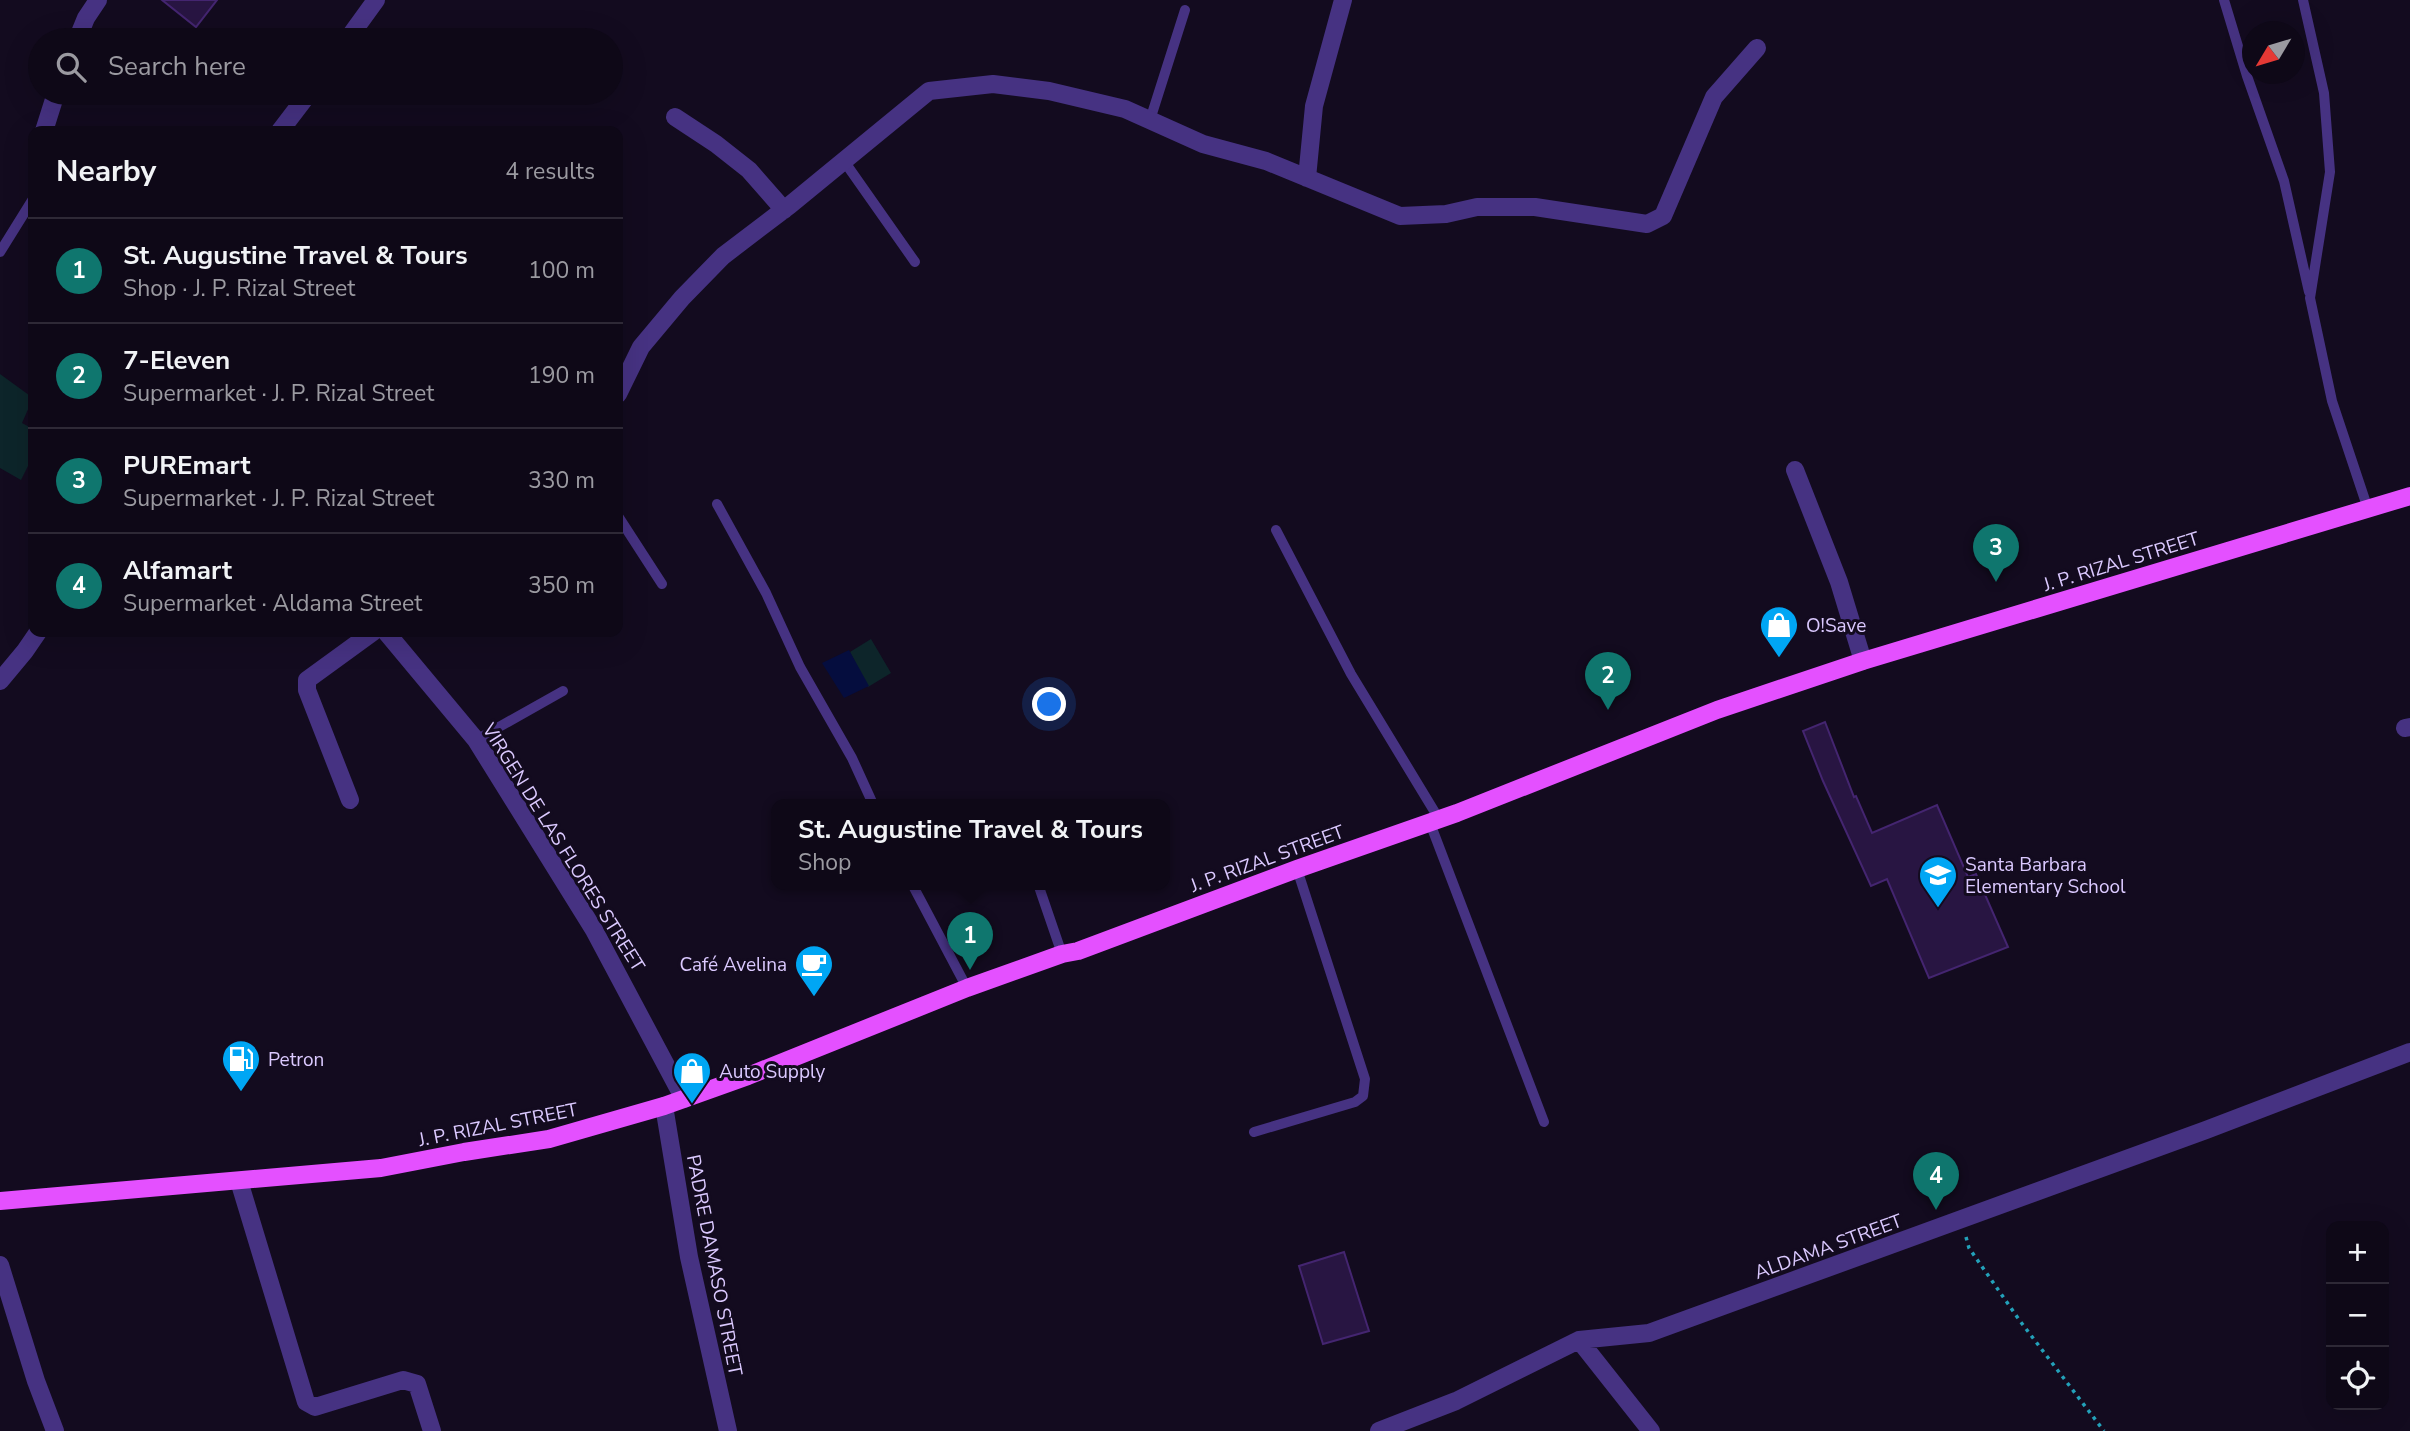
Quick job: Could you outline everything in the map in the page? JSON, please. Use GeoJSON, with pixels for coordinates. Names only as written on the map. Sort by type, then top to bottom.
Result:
{"type":"FeatureCollection","features":[{"type":"Feature","properties":{"kind":"main road","name":"J. P. RIZAL STREET"},"geometry":{"type":"LineString","coordinates":[[0,1201],[381,1168],[550,1139],[664,1106],[784,1063],[967,988],[1077,951],[1435,821],[1717,710],[1863,661],[2410,496]]}},
{"type":"Feature","properties":{"kind":"street"},"geometry":{"type":"LineString","coordinates":[[82,28],[98,0]]}},
{"type":"Feature","properties":{"kind":"street"},"geometry":{"type":"LineString","coordinates":[[1307,178],[1314,106],[1343,0]]}},
{"type":"Feature","properties":{"kind":"street"},"geometry":{"type":"LineString","coordinates":[[354,28],[368,3]]}},
{"type":"Feature","properties":{"kind":"street"},"geometry":{"type":"LineString","coordinates":[[623,384],[641,347],[682,298],[723,256],[784,210],[929,91],[993,84],[1049,91],[1125,109],[1203,144],[1266,160],[1400,216],[1446,214],[1478,207],[1535,207],[1647,224],[1663,216],[1714,97],[1757,48]]}},
{"type":"Feature","properties":{"kind":"street"},"geometry":{"type":"LineString","coordinates":[[46,126],[52,105]]}},
{"type":"Feature","properties":{"kind":"street"},"geometry":{"type":"LineString","coordinates":[[284,126],[300,105]]}},
{"type":"Feature","properties":{"kind":"street"},"geometry":{"type":"LineString","coordinates":[[674,117],[716,144],[749,170],[784,210]]}},
{"type":"Feature","properties":{"kind":"street"},"geometry":{"type":"LineString","coordinates":[[1795,470],[1839,582],[1863,661]]}},
{"type":"Feature","properties":{"kind":"street"},"geometry":{"type":"LineString","coordinates":[[0,681],[26,651],[34,637]]}},
{"type":"Feature","properties":{"kind":"street"},"geometry":{"type":"LineString","coordinates":[[350,800],[307,690],[307,680],[366,637]]}},
{"type":"Feature","properties":{"kind":"street","name":"VIRGEN DE LAS FLORES STREET"},"geometry":{"type":"LineString","coordinates":[[390,637],[476,740],[594,930],[684,1099]]}},
{"type":"Feature","properties":{"kind":"street","name":"ALDAMA STREET"},"geometry":{"type":"LineString","coordinates":[[1392,1429],[1580,1340],[1649,1333],[2410,1052]]}},
{"type":"Feature","properties":{"kind":"street","name":"PADRE DAMASO STREET"},"geometry":{"type":"LineString","coordinates":[[664,1106],[689,1257],[728,1431]]}},
{"type":"Feature","properties":{"kind":"street"},"geometry":{"type":"LineString","coordinates":[[239,1181],[306,1402],[314,1407],[402,1380],[418,1384],[432,1431]]}},
{"type":"Feature","properties":{"kind":"street"},"geometry":{"type":"LineString","coordinates":[[0,1265],[36,1381],[55,1431]]}},
{"type":"Feature","properties":{"kind":"street"},"geometry":{"type":"LineString","coordinates":[[1580,1340],[1651,1431]]}},
{"type":"Feature","properties":{"kind":"lane"},"geometry":{"type":"LineString","coordinates":[[2224,0],[2284,181],[2332,401],[2368,509]]}},
{"type":"Feature","properties":{"kind":"lane"},"geometry":{"type":"LineString","coordinates":[[2303,0],[2325,93],[2330,172],[2310,298]]}},
{"type":"Feature","properties":{"kind":"lane"},"geometry":{"type":"LineString","coordinates":[[1150,120],[1185,10]]}},
{"type":"Feature","properties":{"kind":"lane"},"geometry":{"type":"LineString","coordinates":[[844,161],[915,262]]}},
{"type":"Feature","properties":{"kind":"lane"},"geometry":{"type":"LineString","coordinates":[[0,252],[28,207]]}},
{"type":"Feature","properties":{"kind":"lane"},"geometry":{"type":"LineString","coordinates":[[717,504],[766,593],[800,667],[852,758],[871,799]]}},
{"type":"Feature","properties":{"kind":"lane"},"geometry":{"type":"LineString","coordinates":[[623,524],[662,584]]}},
{"type":"Feature","properties":{"kind":"lane"},"geometry":{"type":"LineString","coordinates":[[1276,530],[1351,674],[1435,821],[1544,1122]]}},
{"type":"Feature","properties":{"kind":"lane"},"geometry":{"type":"LineString","coordinates":[[476,740],[563,691]]}},
{"type":"Feature","properties":{"kind":"lane"},"geometry":{"type":"LineString","coordinates":[[1254,1132],[1355,1102],[1363,1096],[1365,1079],[1297,869]]}},
{"type":"Feature","properties":{"kind":"lane"},"geometry":{"type":"LineString","coordinates":[[915,890],[967,988]]}},
{"type":"Feature","properties":{"kind":"lane"},"geometry":{"type":"LineString","coordinates":[[1040,890],[1062,954]]}},
{"type":"Feature","properties":{"kind":"path"},"geometry":{"type":"LineString","coordinates":[[1961,1220],[1969,1248],[2020,1321],[2104,1431]]}},
{"type":"Feature","properties":{"kind":"green space"},"geometry":{"type":"Polygon","coordinates":[[[0,374],[28,394],[28,409],[22,423],[28,426],[28,466],[21,480],[0,468],[0,374]]]}},
{"type":"Feature","properties":{"kind":"green space"},"geometry":{"type":"Polygon","coordinates":[[[871,639],[891,673],[868,687],[850,652],[871,639]]]}},
{"type":"Feature","properties":{"kind":"shaded area"},"geometry":{"type":"Polygon","coordinates":[[[849,650],[869,686],[844,698],[822,663],[849,650]]]}},
{"type":"Feature","properties":{"kind":"building"},"geometry":{"type":"Polygon","coordinates":[[[162,0],[217,0],[196,27],[162,0]]]}},
{"type":"Feature","properties":{"kind":"building"},"geometry":{"type":"Polygon","coordinates":[[[1825,722],[1854,797],[1856,796],[1872,833],[1937,805],[1968,877],[1976,874],[2008,947],[1929,978],[1887,879],[1871,886],[1823,781],[1803,731],[1825,722]]]}},
{"type":"Feature","properties":{"kind":"building"},"geometry":{"type":"Polygon","coordinates":[[[1344,1252],[1369,1331],[1323,1344],[1299,1266],[1344,1252]]]}},
{"type":"Feature","properties":{"kind":"place","name":"PUREmart"},"geometry":{"type":"Point","coordinates":[1996,582]}},
{"type":"Feature","properties":{"kind":"place","name":"O!Save"},"geometry":{"type":"Point","coordinates":[1779,659]}},
{"type":"Feature","properties":{"kind":"place","name":"7-Eleven"},"geometry":{"type":"Point","coordinates":[1608,710]}},
{"type":"Feature","properties":{"kind":"place","name":"Santa Barbara Elementary School"},"geometry":{"type":"Point","coordinates":[1938,909]}},
{"type":"Feature","properties":{"kind":"place","name":"St. Augustine Travel & Tours"},"geometry":{"type":"Point","coordinates":[970,970]}},
{"type":"Feature","properties":{"kind":"place","name":"Café Avelina"},"geometry":{"type":"Point","coordinates":[814,998]}},
{"type":"Feature","properties":{"kind":"place","name":"Petron"},"geometry":{"type":"Point","coordinates":[241,1093]}},
{"type":"Feature","properties":{"kind":"place","name":"Auto Supply"},"geometry":{"type":"Point","coordinates":[692,1105]}},
{"type":"Feature","properties":{"kind":"place","name":"Alfamart"},"geometry":{"type":"Point","coordinates":[1936,1210]}}]}
